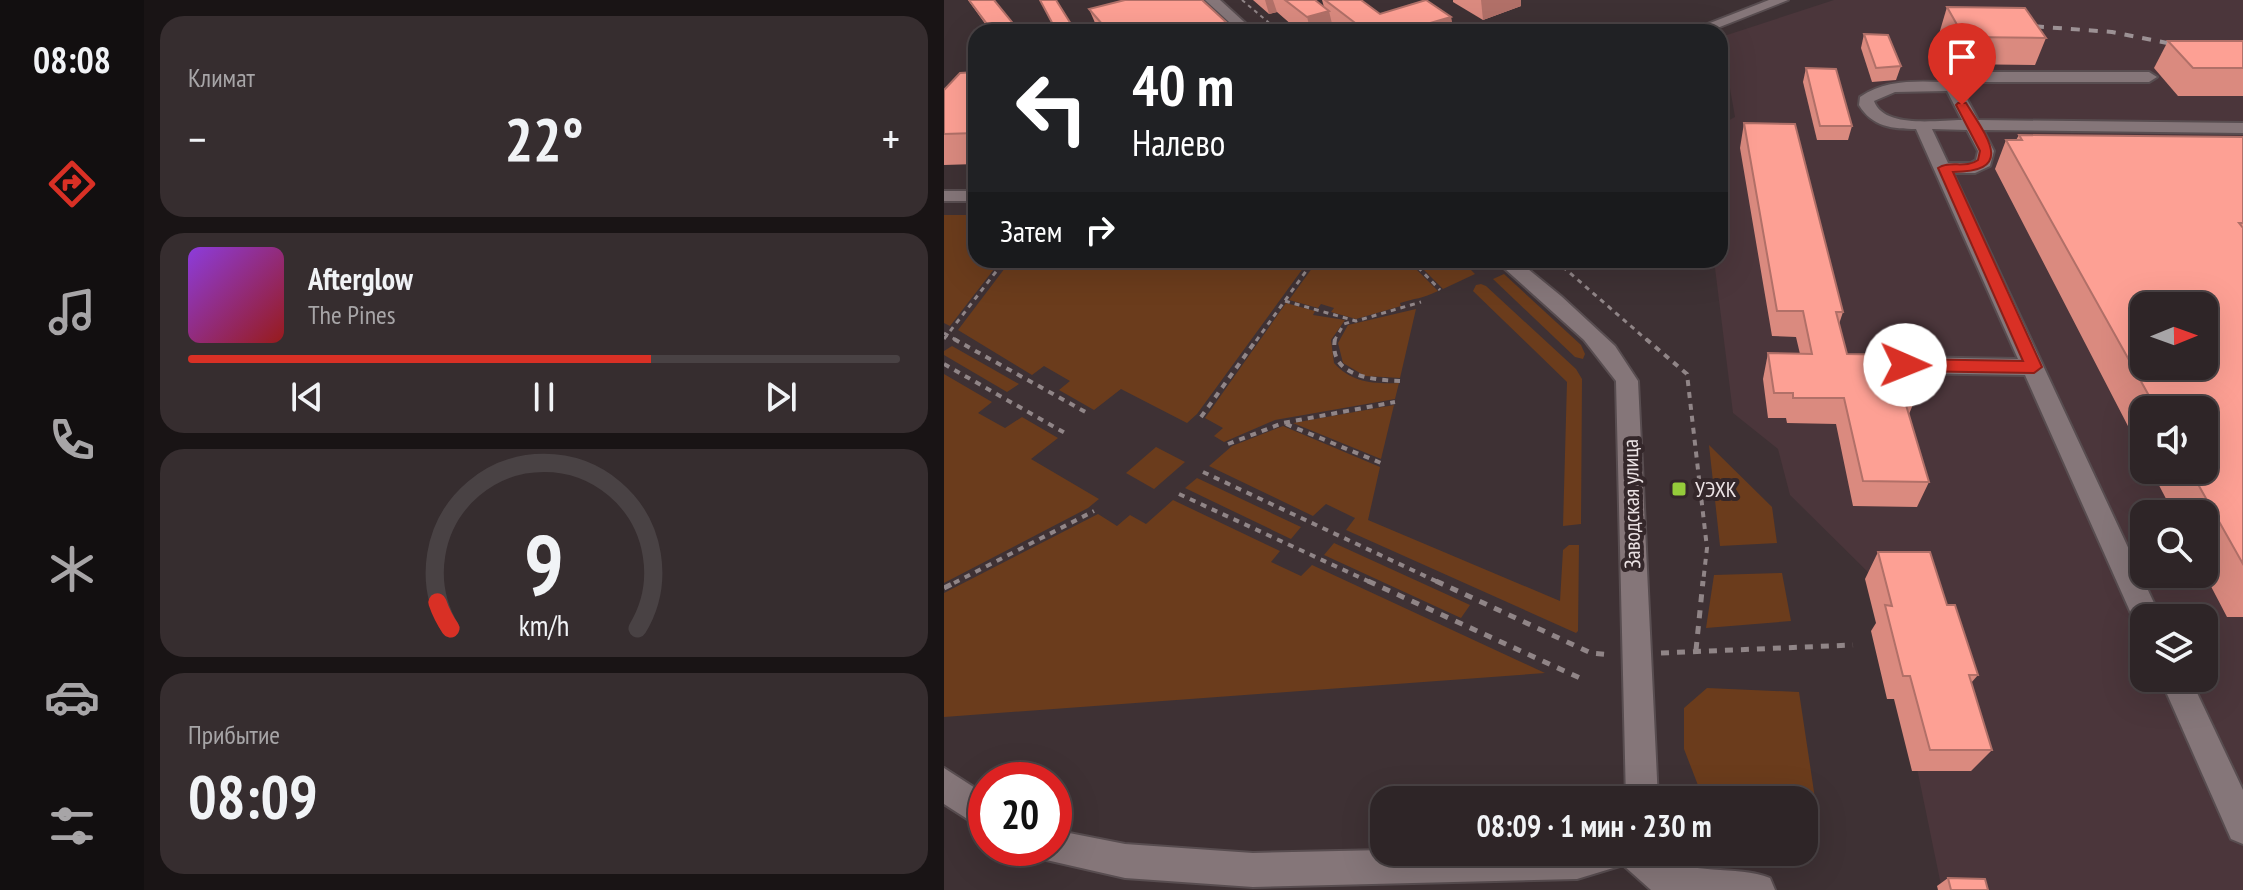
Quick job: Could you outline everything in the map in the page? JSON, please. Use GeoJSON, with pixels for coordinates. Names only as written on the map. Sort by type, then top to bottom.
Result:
{"type":"FeatureCollection","features":[{"type":"Feature","properties":{"kind":"street"},"geometry":{"type":"LineString","coordinates":[[1212,0],[1239,24]]}},
{"type":"Feature","properties":{"kind":"street"},"geometry":{"type":"LineString","coordinates":[[1716,24],[1781,0]]}},
{"type":"Feature","properties":{"kind":"street"},"geometry":{"type":"LineString","coordinates":[[2149,77],[1948,78],[1895,89],[1866,100],[1867,107],[1882,120],[1896,124],[2243,128]]}},
{"type":"Feature","properties":{"kind":"street"},"geometry":{"type":"LineString","coordinates":[[1944,168],[1975,168],[1984,162],[1986,151],[1948,78]]}},
{"type":"Feature","properties":{"kind":"street"},"geometry":{"type":"LineString","coordinates":[[1922,125],[2141,604]]}},
{"type":"Feature","properties":{"kind":"street"},"geometry":{"type":"LineString","coordinates":[[944,196],[968,196]]}},
{"type":"Feature","properties":{"kind":"street","name":"Заводская улица"},"geometry":{"type":"LineString","coordinates":[[1514,268],[1609,353],[1623,371],[1629,394],[1641,786]]}},
{"type":"Feature","properties":{"kind":"street"},"geometry":{"type":"LineString","coordinates":[[1905,365],[2034,367]]}},
{"type":"Feature","properties":{"kind":"street"},"geometry":{"type":"LineString","coordinates":[[2181,692],[2243,827]]}},
{"type":"Feature","properties":{"kind":"street"},"geometry":{"type":"LineString","coordinates":[[944,784],[968,802]]}},
{"type":"Feature","properties":{"kind":"street"},"geometry":{"type":"LineString","coordinates":[[1072,851],[1125,861],[1253,870],[1415,866]]}},
{"type":"Feature","properties":{"kind":"street"},"geometry":{"type":"LineString","coordinates":[[1645,866],[1659,883],[1758,890]]}},
{"type":"Feature","properties":{"kind":"path"},"geometry":{"type":"LineString","coordinates":[[1242,0],[1270,24]]}},
{"type":"Feature","properties":{"kind":"path"},"geometry":{"type":"LineString","coordinates":[[999,268],[945,336],[1089,414]]}},
{"type":"Feature","properties":{"kind":"path"},"geometry":{"type":"LineString","coordinates":[[1201,417],[1308,268]]}},
{"type":"Feature","properties":{"kind":"path"},"geometry":{"type":"LineString","coordinates":[[1419,268],[1440,290]]}},
{"type":"Feature","properties":{"kind":"path"},"geometry":{"type":"LineString","coordinates":[[1564,268],[1687,374],[1707,548],[1696,650]]}},
{"type":"Feature","properties":{"kind":"path"},"geometry":{"type":"LineString","coordinates":[[1285,301],[1356,321]]}},
{"type":"Feature","properties":{"kind":"path"},"geometry":{"type":"LineString","coordinates":[[1400,381],[1361,378],[1343,369],[1333,350],[1336,335],[1344,324],[1421,302]]}},
{"type":"Feature","properties":{"kind":"path"},"geometry":{"type":"LineString","coordinates":[[944,364],[1065,433]]}},
{"type":"Feature","properties":{"kind":"path"},"geometry":{"type":"LineString","coordinates":[[1228,444],[1283,423],[1395,402]]}},
{"type":"Feature","properties":{"kind":"path"},"geometry":{"type":"LineString","coordinates":[[1283,423],[1381,463]]}},
{"type":"Feature","properties":{"kind":"path"},"geometry":{"type":"LineString","coordinates":[[1203,472],[1591,653],[1635,656],[1696,650],[1853,645]]}},
{"type":"Feature","properties":{"kind":"path"},"geometry":{"type":"LineString","coordinates":[[1179,494],[1582,679]]}},
{"type":"Feature","properties":{"kind":"path"},"geometry":{"type":"LineString","coordinates":[[944,588],[1094,511]]}},
{"type":"Feature","properties":{"kind":"shaded area"},"geometry":{"type":"Polygon","coordinates":[[[1834,0],[2243,0],[2243,890],[1942,890],[1896,666],[1874,578],[1790,495],[1778,449],[1733,413],[1715,268],[1728,268],[1728,121],[1735,117],[1728,77],[1728,35],[1834,0]]]}},
{"type":"Feature","properties":{"kind":"shaded area"},"geometry":{"type":"Polygon","coordinates":[[[944,215],[968,215],[968,268],[995,268],[950,326],[944,323],[944,215]]]}},
{"type":"Feature","properties":{"kind":"shaded area"},"geometry":{"type":"Polygon","coordinates":[[[1005,268],[1303,268],[1197,414],[1187,423],[1121,389],[1094,410],[1059,390],[1070,381],[1044,366],[1032,375],[958,330],[1005,268]]]}},
{"type":"Feature","properties":{"kind":"shaded area"},"geometry":{"type":"Polygon","coordinates":[[[1312,268],[1415,268],[1438,291],[1356,319],[1331,312],[1334,308],[1321,304],[1318,308],[1289,300],[1312,268]]]}},
{"type":"Feature","properties":{"kind":"shaded area"},"geometry":{"type":"Polygon","coordinates":[[[1422,268],[1469,268],[1475,274],[1443,289],[1422,268]]]}},
{"type":"Feature","properties":{"kind":"shaded area"},"geometry":{"type":"Polygon","coordinates":[[[1504,274],[1581,345],[1585,354],[1583,359],[1575,357],[1493,279],[1504,274]]]}},
{"type":"Feature","properties":{"kind":"shaded area"},"geometry":{"type":"Polygon","coordinates":[[[1481,284],[1576,369],[1582,379],[1581,524],[1563,526],[1567,382],[1473,291],[1476,285],[1481,284]]]}},
{"type":"Feature","properties":{"kind":"shaded area"},"geometry":{"type":"Polygon","coordinates":[[[1286,303],[1315,311],[1313,315],[1345,320],[1331,340],[1334,363],[1348,375],[1364,381],[1399,383],[1395,399],[1275,420],[1224,442],[1214,436],[1223,428],[1205,418],[1286,303]]]}},
{"type":"Feature","properties":{"kind":"shaded area"},"geometry":{"type":"Polygon","coordinates":[[[1416,309],[1400,378],[1365,376],[1343,363],[1338,343],[1348,325],[1416,309]]]}},
{"type":"Feature","properties":{"kind":"shaded area"},"geometry":{"type":"Polygon","coordinates":[[[952,346],[1019,384],[1007,392],[944,355],[944,351],[952,346]]]}},
{"type":"Feature","properties":{"kind":"shaded area"},"geometry":{"type":"Polygon","coordinates":[[[944,374],[992,402],[978,413],[1005,428],[1022,417],[1058,438],[1031,459],[1099,499],[1088,508],[944,583],[944,374]]]}},
{"type":"Feature","properties":{"kind":"shaded area"},"geometry":{"type":"Polygon","coordinates":[[[1394,405],[1381,459],[1293,423],[1394,405]]]}},
{"type":"Feature","properties":{"kind":"shaded area"},"geometry":{"type":"Polygon","coordinates":[[[1283,426],[1380,467],[1368,520],[1560,601],[1563,550],[1569,545],[1579,545],[1578,631],[1576,633],[1346,530],[1355,518],[1326,504],[1313,516],[1209,466],[1232,446],[1283,426]]]}},
{"type":"Feature","properties":{"kind":"shaded area"},"geometry":{"type":"Polygon","coordinates":[[[1709,445],[1772,507],[1777,543],[1720,546],[1709,445]]]}},
{"type":"Feature","properties":{"kind":"shaded area"},"geometry":{"type":"Polygon","coordinates":[[[1156,447],[1185,462],[1154,489],[1126,473],[1156,447]]]}},
{"type":"Feature","properties":{"kind":"shaded area"},"geometry":{"type":"Polygon","coordinates":[[[1197,478],[1301,527],[1291,539],[1185,488],[1197,478]]]}},
{"type":"Feature","properties":{"kind":"shaded area"},"geometry":{"type":"Polygon","coordinates":[[[1173,500],[1280,551],[1271,562],[1301,576],[1312,565],[1545,673],[944,717],[944,593],[1098,514],[1117,526],[1130,515],[1146,524],[1173,500]]]}},
{"type":"Feature","properties":{"kind":"shaded area"},"geometry":{"type":"Polygon","coordinates":[[[1334,543],[1470,605],[1461,618],[1324,555],[1334,543]]]}},
{"type":"Feature","properties":{"kind":"shaded area"},"geometry":{"type":"Polygon","coordinates":[[[1782,573],[1791,621],[1706,628],[1714,575],[1782,573]]]}},
{"type":"Feature","properties":{"kind":"shaded area"},"geometry":{"type":"Polygon","coordinates":[[[1707,688],[1799,692],[1813,786],[1698,786],[1684,749],[1684,708],[1707,688]]]}},
{"type":"Feature","properties":{"kind":"building"},"geometry":{"type":"Polygon","coordinates":[[[969,0],[994,0],[1014,24],[987,24],[969,0]]]}},
{"type":"Feature","properties":{"kind":"building"},"geometry":{"type":"Polygon","coordinates":[[[1040,0],[1056,0],[1071,24],[1053,24],[1040,0]]]}},
{"type":"Feature","properties":{"kind":"building"},"geometry":{"type":"Polygon","coordinates":[[[1125,0],[1202,0],[1226,22],[1102,24],[1089,9],[1125,0]]]}},
{"type":"Feature","properties":{"kind":"building"},"geometry":{"type":"Polygon","coordinates":[[[1285,0],[1315,0],[1329,11],[1307,17],[1285,0]]]}},
{"type":"Feature","properties":{"kind":"building"},"geometry":{"type":"Polygon","coordinates":[[[1325,0],[1361,0],[1380,14],[1426,0],[1451,17],[1427,24],[1356,24],[1325,0]]]}},
{"type":"Feature","properties":{"kind":"building"},"geometry":{"type":"Polygon","coordinates":[[[1947,7],[2025,8],[2046,38],[1964,37],[1947,7]]]}},
{"type":"Feature","properties":{"kind":"building"},"geometry":{"type":"Polygon","coordinates":[[[1864,34],[1888,35],[1901,66],[1876,68],[1864,34]]]}},
{"type":"Feature","properties":{"kind":"building"},"geometry":{"type":"Polygon","coordinates":[[[2168,41],[2243,41],[2243,68],[2193,68],[2168,41]]]}},
{"type":"Feature","properties":{"kind":"building"},"geometry":{"type":"Polygon","coordinates":[[[1806,68],[1836,69],[1852,126],[1820,126],[1806,68]]]}},
{"type":"Feature","properties":{"kind":"building"},"geometry":{"type":"Polygon","coordinates":[[[968,72],[968,133],[944,134],[944,90],[960,73],[968,72]]]}},
{"type":"Feature","properties":{"kind":"building"},"geometry":{"type":"Polygon","coordinates":[[[1744,123],[1795,124],[1843,312],[1836,312],[1847,354],[1904,355],[1917,395],[1903,395],[1929,482],[1863,481],[1844,398],[1793,398],[1793,393],[1774,393],[1768,353],[1812,354],[1803,311],[1777,311],[1744,123]]]}},
{"type":"Feature","properties":{"kind":"building"},"geometry":{"type":"Polygon","coordinates":[[[2019,135],[2243,137],[2243,223],[2239,223],[2243,228],[2243,564],[2218,520],[2218,500],[2207,500],[2198,484],[2218,484],[2218,396],[2149,396],[2140,380],[2218,380],[2218,292],[2130,292],[2130,362],[2006,140],[2022,140],[2019,135]]]}},
{"type":"Feature","properties":{"kind":"building"},"geometry":{"type":"Polygon","coordinates":[[[1878,552],[1930,552],[1947,605],[1955,605],[1978,675],[1969,675],[1992,750],[1930,750],[1910,676],[1903,676],[1885,605],[1892,606],[1878,552]]]}},
{"type":"Feature","properties":{"kind":"building"},"geometry":{"type":"Polygon","coordinates":[[[1948,878],[1985,879],[1988,890],[1951,890],[1948,878]]]}},
{"type":"Feature","properties":{"kind":"railway"},"geometry":{"type":"LineString","coordinates":[[2017,25],[2112,32],[2188,47]]}},
{"type":"Feature","properties":{"kind":"place","name":"УЭХК"},"geometry":{"type":"Point","coordinates":[1679,489]}},
{"type":"Feature","properties":{"kind":"route"},"geometry":{"type":"LineString","coordinates":[[1905,365],[2034,367],[1944,168],[1975,168],[1984,162],[1986,151],[1962,105]]}}]}
